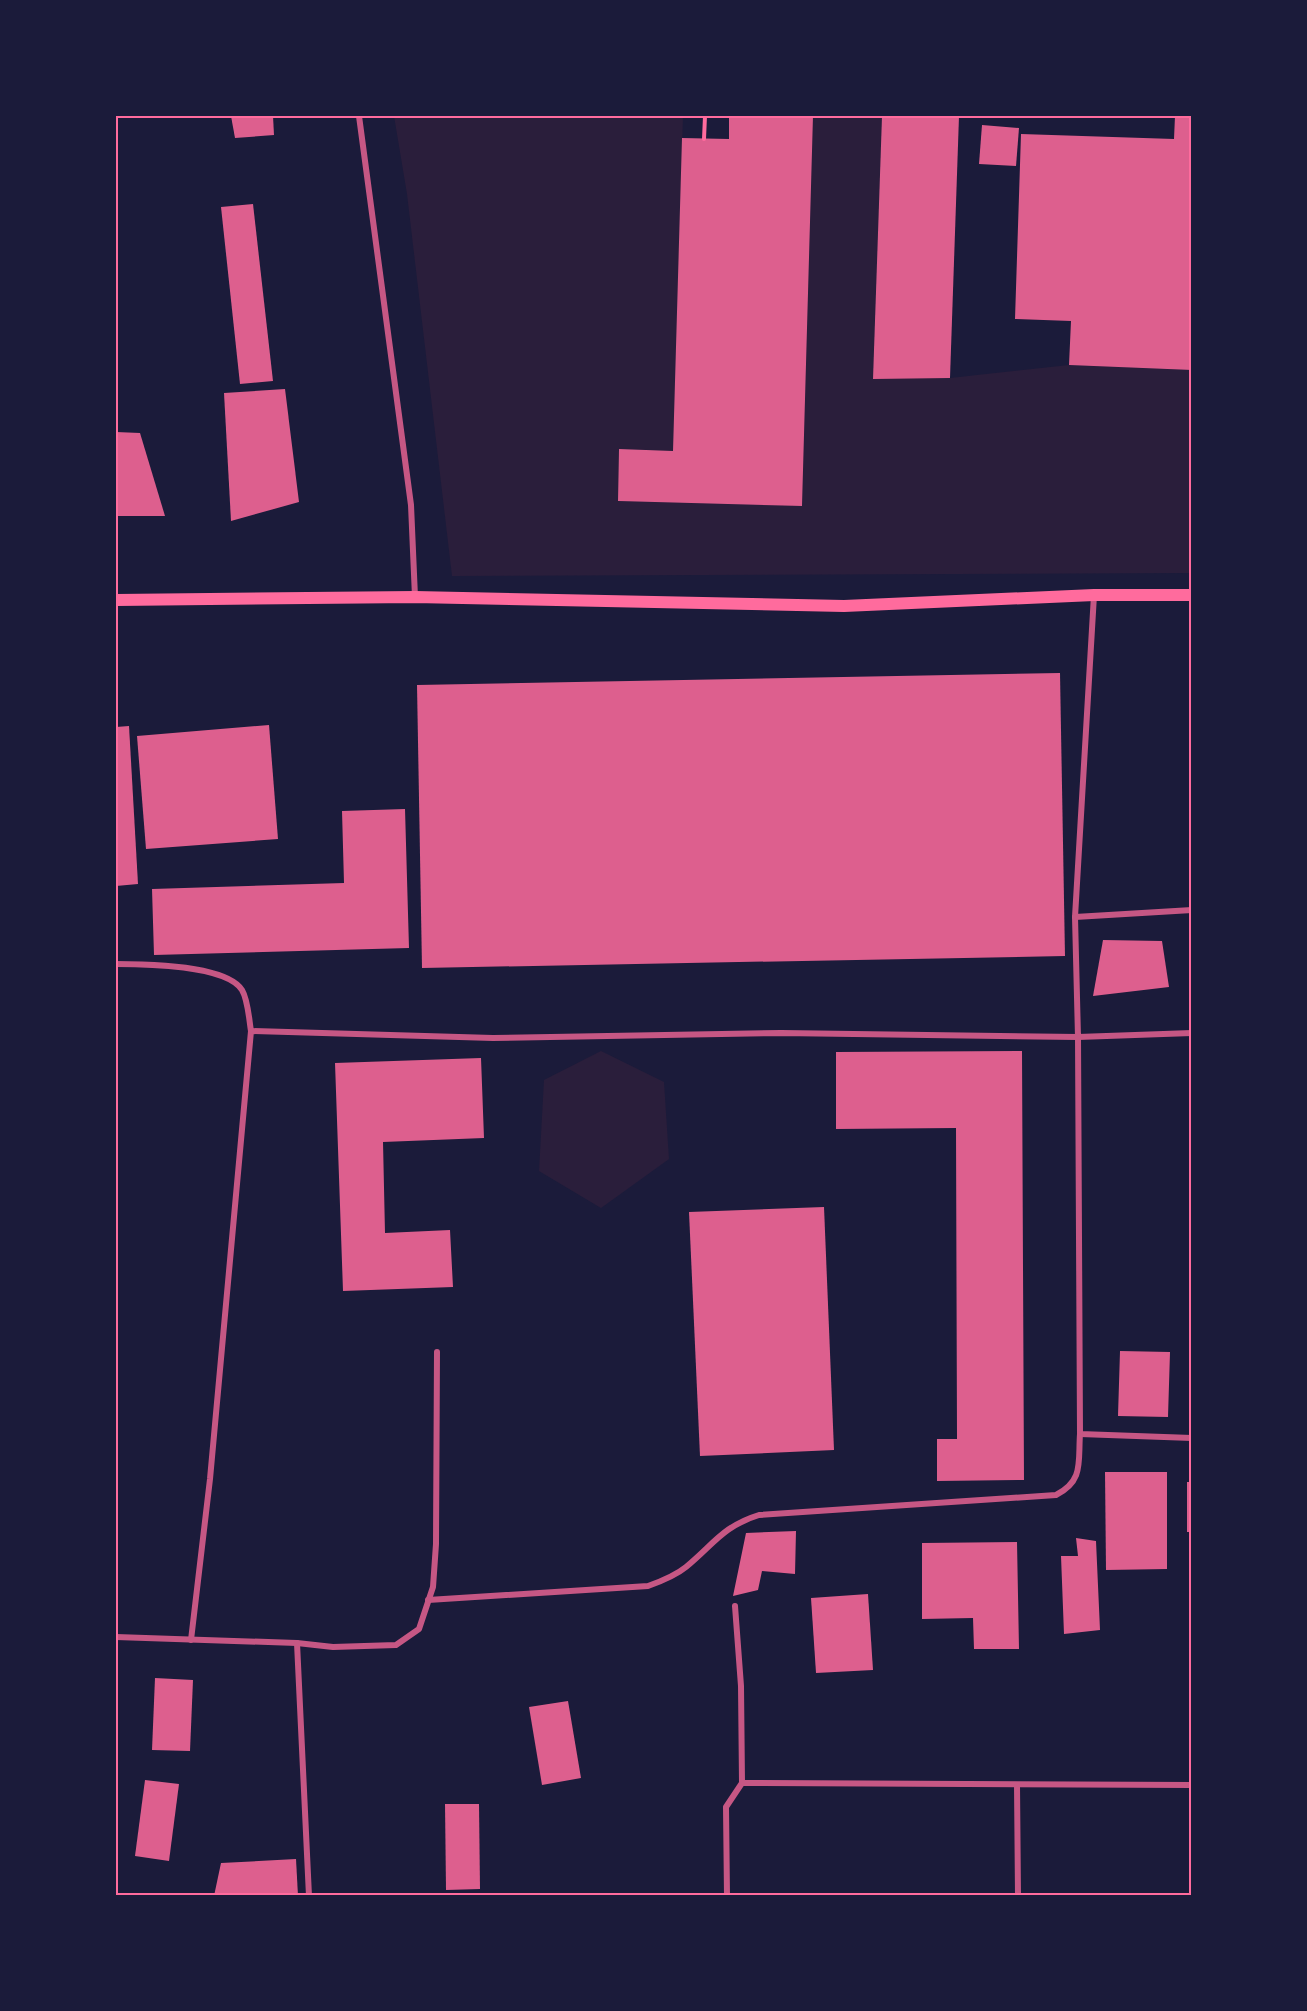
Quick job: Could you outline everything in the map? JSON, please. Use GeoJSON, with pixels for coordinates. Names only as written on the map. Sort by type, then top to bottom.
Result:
{"type":"FeatureCollection","features":[{"type":"Feature","properties":{"kind":"main road"},"geometry":{"type":"LineString","coordinates":[[116,600],[415,597],[844,606],[1094,595],[1191,595]]}},
{"type":"Feature","properties":{"kind":"street"},"geometry":{"type":"LineString","coordinates":[[359,116],[411,505],[415,597]]}},
{"type":"Feature","properties":{"kind":"street"},"geometry":{"type":"LineString","coordinates":[[428,1600],[648,1586],[669,1578],[686,1567],[719,1535],[738,1521],[759,1515],[1056,1495],[1071,1488],[1078,1474],[1080,1434],[1078,1037],[1074,917],[1094,595]]}},
{"type":"Feature","properties":{"kind":"street"},"geometry":{"type":"LineString","coordinates":[[1074,917],[1191,910]]}},
{"type":"Feature","properties":{"kind":"street"},"geometry":{"type":"LineString","coordinates":[[116,964],[146,964],[230,978],[242,990],[250,1031],[210,1479],[191,1640]]}},
{"type":"Feature","properties":{"kind":"street"},"geometry":{"type":"LineString","coordinates":[[250,1031],[494,1038],[782,1033],[1078,1037],[1191,1033]]}},
{"type":"Feature","properties":{"kind":"street"},"geometry":{"type":"LineString","coordinates":[[116,1637],[297,1643],[333,1647],[396,1645],[418,1629],[433,1587],[436,1544],[437,1352]]}},
{"type":"Feature","properties":{"kind":"street"},"geometry":{"type":"LineString","coordinates":[[1080,1434],[1191,1438]]}},
{"type":"Feature","properties":{"kind":"street"},"geometry":{"type":"LineString","coordinates":[[727,1896],[726,1807],[742,1783],[741,1686],[735,1606]]}},
{"type":"Feature","properties":{"kind":"street"},"geometry":{"type":"LineString","coordinates":[[297,1643],[309,1896]]}},
{"type":"Feature","properties":{"kind":"street"},"geometry":{"type":"LineString","coordinates":[[742,1783],[1191,1785]]}},
{"type":"Feature","properties":{"kind":"street"},"geometry":{"type":"LineString","coordinates":[[1017,1785],[1018,1896]]}},
{"type":"Feature","properties":{"kind":"path"},"geometry":{"type":"LineString","coordinates":[[704,139],[705,116]]}},
{"type":"Feature","properties":{"kind":"shaded area"},"geometry":{"type":"Polygon","coordinates":[[[394,116],[459,116],[459,118],[683,116],[673,451],[619,449],[618,501],[802,506],[813,116],[882,116],[873,378],[950,378],[1069,365],[1191,370],[1191,573],[452,576],[407,194],[394,116]]]}},
{"type":"Feature","properties":{"kind":"shaded area"},"geometry":{"type":"Polygon","coordinates":[[[601,1051],[664,1082],[669,1159],[601,1208],[539,1171],[544,1080],[601,1051]]]}},
{"type":"Feature","properties":{"kind":"building"},"geometry":{"type":"Polygon","coordinates":[[[231,116],[273,116],[274,135],[235,138],[231,116]]]}},
{"type":"Feature","properties":{"kind":"building"},"geometry":{"type":"Polygon","coordinates":[[[459,116],[527,116],[527,118],[459,118],[459,116]]]}},
{"type":"Feature","properties":{"kind":"building"},"geometry":{"type":"Polygon","coordinates":[[[729,116],[813,116],[802,506],[618,501],[619,449],[673,451],[682,138],[729,139],[729,116]]]}},
{"type":"Feature","properties":{"kind":"building"},"geometry":{"type":"Polygon","coordinates":[[[882,116],[959,116],[950,378],[873,379],[882,116]]]}},
{"type":"Feature","properties":{"kind":"building"},"geometry":{"type":"Polygon","coordinates":[[[1175,116],[1192,116],[1192,370],[1069,365],[1071,321],[1015,319],[1021,134],[1174,139],[1175,116]]]}},
{"type":"Feature","properties":{"kind":"building"},"geometry":{"type":"Polygon","coordinates":[[[982,125],[1019,128],[1016,166],[979,164],[982,125]]]}},
{"type":"Feature","properties":{"kind":"building"},"geometry":{"type":"Polygon","coordinates":[[[253,204],[273,381],[240,384],[221,207],[253,204]]]}},
{"type":"Feature","properties":{"kind":"building"},"geometry":{"type":"Polygon","coordinates":[[[285,389],[299,502],[231,521],[224,393],[285,389]]]}},
{"type":"Feature","properties":{"kind":"building"},"geometry":{"type":"Polygon","coordinates":[[[116,432],[140,433],[165,516],[116,516],[116,432]]]}},
{"type":"Feature","properties":{"kind":"building"},"geometry":{"type":"Polygon","coordinates":[[[1060,673],[1065,956],[422,968],[417,685],[1060,673]]]}},
{"type":"Feature","properties":{"kind":"building"},"geometry":{"type":"Polygon","coordinates":[[[269,725],[278,839],[146,849],[137,736],[269,725]]]}},
{"type":"Feature","properties":{"kind":"building"},"geometry":{"type":"Polygon","coordinates":[[[129,726],[138,884],[116,886],[116,727],[129,726]]]}},
{"type":"Feature","properties":{"kind":"building"},"geometry":{"type":"Polygon","coordinates":[[[405,809],[409,948],[154,955],[152,889],[344,883],[342,811],[405,809]]]}},
{"type":"Feature","properties":{"kind":"building"},"geometry":{"type":"Polygon","coordinates":[[[1103,940],[1162,941],[1169,987],[1093,996],[1103,940]]]}},
{"type":"Feature","properties":{"kind":"building"},"geometry":{"type":"Polygon","coordinates":[[[1022,1051],[1024,1480],[937,1481],[937,1439],[957,1439],[956,1128],[836,1129],[836,1052],[1022,1051]]]}},
{"type":"Feature","properties":{"kind":"building"},"geometry":{"type":"Polygon","coordinates":[[[481,1058],[484,1138],[383,1142],[385,1233],[450,1230],[453,1287],[343,1291],[335,1063],[481,1058]]]}},
{"type":"Feature","properties":{"kind":"building"},"geometry":{"type":"Polygon","coordinates":[[[824,1207],[834,1450],[700,1456],[689,1212],[824,1207]]]}},
{"type":"Feature","properties":{"kind":"building"},"geometry":{"type":"Polygon","coordinates":[[[1120,1351],[1170,1352],[1168,1417],[1118,1416],[1120,1351]]]}},
{"type":"Feature","properties":{"kind":"building"},"geometry":{"type":"Polygon","coordinates":[[[1105,1472],[1167,1472],[1167,1569],[1106,1570],[1105,1472]]]}},
{"type":"Feature","properties":{"kind":"building"},"geometry":{"type":"Polygon","coordinates":[[[1187,1482],[1192,1482],[1192,1532],[1187,1532],[1187,1482]]]}},
{"type":"Feature","properties":{"kind":"building"},"geometry":{"type":"Polygon","coordinates":[[[796,1531],[795,1574],[762,1571],[758,1590],[733,1596],[746,1533],[796,1531]]]}},
{"type":"Feature","properties":{"kind":"building"},"geometry":{"type":"Polygon","coordinates":[[[1076,1538],[1096,1541],[1100,1630],[1064,1634],[1061,1556],[1078,1556],[1076,1538]]]}},
{"type":"Feature","properties":{"kind":"building"},"geometry":{"type":"Polygon","coordinates":[[[1017,1542],[1019,1649],[974,1649],[973,1618],[922,1619],[922,1543],[1017,1542]]]}},
{"type":"Feature","properties":{"kind":"building"},"geometry":{"type":"Polygon","coordinates":[[[868,1594],[873,1670],[816,1673],[811,1598],[868,1594]]]}},
{"type":"Feature","properties":{"kind":"building"},"geometry":{"type":"Polygon","coordinates":[[[155,1678],[193,1680],[190,1751],[152,1750],[155,1678]]]}},
{"type":"Feature","properties":{"kind":"building"},"geometry":{"type":"Polygon","coordinates":[[[568,1701],[581,1778],[542,1785],[529,1707],[568,1701]]]}},
{"type":"Feature","properties":{"kind":"building"},"geometry":{"type":"Polygon","coordinates":[[[145,1780],[179,1784],[169,1861],[135,1856],[145,1780]]]}},
{"type":"Feature","properties":{"kind":"building"},"geometry":{"type":"Polygon","coordinates":[[[445,1804],[479,1804],[480,1889],[446,1890],[445,1804]]]}},
{"type":"Feature","properties":{"kind":"building"},"geometry":{"type":"Polygon","coordinates":[[[296,1859],[298,1896],[214,1896],[221,1863],[296,1859]]]}}]}
